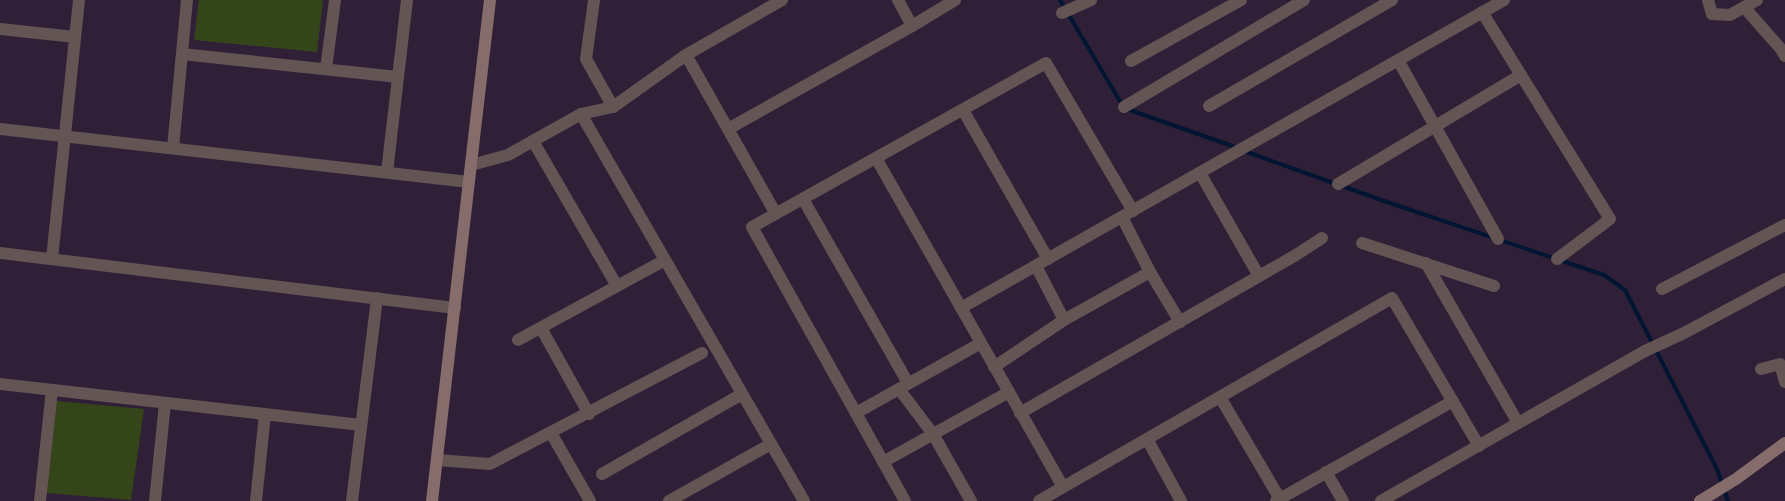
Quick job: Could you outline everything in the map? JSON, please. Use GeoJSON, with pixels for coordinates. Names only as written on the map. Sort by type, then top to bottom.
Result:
{"type":"FeatureCollection","features":[{"type":"Feature","properties":{"kind":"street"},"geometry":{"type":"LineString","coordinates":[[52,259],[79,0]]}},
{"type":"Feature","properties":{"kind":"street"},"geometry":{"type":"LineString","coordinates":[[173,148],[187,0]]}},
{"type":"Feature","properties":{"kind":"street"},"geometry":{"type":"LineString","coordinates":[[326,69],[335,0]]}},
{"type":"Feature","properties":{"kind":"street"},"geometry":{"type":"LineString","coordinates":[[387,172],[406,0]]}},
{"type":"Feature","properties":{"kind":"street"},"geometry":{"type":"LineString","coordinates":[[432,501],[490,0]]}},
{"type":"Feature","properties":{"kind":"street"},"geometry":{"type":"LineString","coordinates":[[594,0],[586,59],[613,107]]}},
{"type":"Feature","properties":{"kind":"street"},"geometry":{"type":"LineString","coordinates":[[471,165],[508,155],[580,114],[613,107],[686,54],[782,0]]}},
{"type":"Feature","properties":{"kind":"street"},"geometry":{"type":"LineString","coordinates":[[898,0],[912,26]]}},
{"type":"Feature","properties":{"kind":"street"},"geometry":{"type":"LineString","coordinates":[[728,129],[912,26],[955,0]]}},
{"type":"Feature","properties":{"kind":"street"},"geometry":{"type":"LineString","coordinates":[[1062,13],[1091,0]]}},
{"type":"Feature","properties":{"kind":"street"},"geometry":{"type":"LineString","coordinates":[[1131,61],[1241,0]]}},
{"type":"Feature","properties":{"kind":"street"},"geometry":{"type":"LineString","coordinates":[[1124,108],[1304,0]]}},
{"type":"Feature","properties":{"kind":"street"},"geometry":{"type":"LineString","coordinates":[[1209,106],[1392,0]]}},
{"type":"Feature","properties":{"kind":"street"},"geometry":{"type":"LineString","coordinates":[[1708,0],[1712,14],[1730,15],[1756,0]]}},
{"type":"Feature","properties":{"kind":"street"},"geometry":{"type":"LineString","coordinates":[[961,308],[1398,60],[1497,2]]}},
{"type":"Feature","properties":{"kind":"street"},"geometry":{"type":"LineString","coordinates":[[1744,7],[1781,49],[1785,56]]}},
{"type":"Feature","properties":{"kind":"street"},"geometry":{"type":"LineString","coordinates":[[1482,12],[1610,219],[1557,259]]}},
{"type":"Feature","properties":{"kind":"street"},"geometry":{"type":"LineString","coordinates":[[0,29],[75,37]]}},
{"type":"Feature","properties":{"kind":"street"},"geometry":{"type":"LineString","coordinates":[[182,54],[398,77]]}},
{"type":"Feature","properties":{"kind":"street"},"geometry":{"type":"LineString","coordinates":[[686,54],[776,214]]}},
{"type":"Feature","properties":{"kind":"street"},"geometry":{"type":"LineString","coordinates":[[1398,60],[1498,239]]}},
{"type":"Feature","properties":{"kind":"street"},"geometry":{"type":"LineString","coordinates":[[905,501],[752,227],[1046,63],[1133,210]]}},
{"type":"Feature","properties":{"kind":"street"},"geometry":{"type":"LineString","coordinates":[[1338,184],[1521,75]]}},
{"type":"Feature","properties":{"kind":"street"},"geometry":{"type":"LineString","coordinates":[[963,110],[1048,259]]}},
{"type":"Feature","properties":{"kind":"street"},"geometry":{"type":"LineString","coordinates":[[580,114],[804,501]]}},
{"type":"Feature","properties":{"kind":"street"},"geometry":{"type":"LineString","coordinates":[[0,129],[469,182]]}},
{"type":"Feature","properties":{"kind":"street"},"geometry":{"type":"LineString","coordinates":[[533,141],[617,286]]}},
{"type":"Feature","properties":{"kind":"street"},"geometry":{"type":"LineString","coordinates":[[876,158],[1063,487]]}},
{"type":"Feature","properties":{"kind":"street"},"geometry":{"type":"LineString","coordinates":[[1200,173],[1260,276]]}},
{"type":"Feature","properties":{"kind":"street"},"geometry":{"type":"LineString","coordinates":[[803,199],[904,386],[971,501]]}},
{"type":"Feature","properties":{"kind":"street"},"geometry":{"type":"LineString","coordinates":[[1122,217],[1150,272],[1180,322]]}},
{"type":"Feature","properties":{"kind":"street"},"geometry":{"type":"LineString","coordinates":[[1662,289],[1785,225]]}},
{"type":"Feature","properties":{"kind":"street"},"geometry":{"type":"LineString","coordinates":[[1020,413],[1260,276],[1322,238]]}},
{"type":"Feature","properties":{"kind":"street"},"geometry":{"type":"LineString","coordinates":[[1362,243],[1494,286]]}},
{"type":"Feature","properties":{"kind":"street"},"geometry":{"type":"LineString","coordinates":[[0,253],[455,308]]}},
{"type":"Feature","properties":{"kind":"street"},"geometry":{"type":"LineString","coordinates":[[518,340],[665,260]]}},
{"type":"Feature","properties":{"kind":"street"},"geometry":{"type":"LineString","coordinates":[[1426,263],[1518,423]]}},
{"type":"Feature","properties":{"kind":"street"},"geometry":{"type":"LineString","coordinates":[[1036,266],[1064,320]]}},
{"type":"Feature","properties":{"kind":"street"},"geometry":{"type":"LineString","coordinates":[[994,367],[1064,320],[1150,272]]}},
{"type":"Feature","properties":{"kind":"street"},"geometry":{"type":"LineString","coordinates":[[1381,501],[1645,351],[1684,333],[1785,278]]}},
{"type":"Feature","properties":{"kind":"street"},"geometry":{"type":"LineString","coordinates":[[352,501],[377,298]]}},
{"type":"Feature","properties":{"kind":"street"},"geometry":{"type":"LineString","coordinates":[[1039,501],[1392,298],[1479,446]]}},
{"type":"Feature","properties":{"kind":"street"},"geometry":{"type":"LineString","coordinates":[[541,328],[589,414]]}},
{"type":"Feature","properties":{"kind":"street"},"geometry":{"type":"LineString","coordinates":[[856,413],[981,343]]}},
{"type":"Feature","properties":{"kind":"street"},"geometry":{"type":"LineString","coordinates":[[437,460],[490,464],[589,414],[702,353]]}},
{"type":"Feature","properties":{"kind":"street"},"geometry":{"type":"LineString","coordinates":[[1761,369],[1780,364],[1785,382]]}},
{"type":"Feature","properties":{"kind":"street"},"geometry":{"type":"LineString","coordinates":[[0,384],[361,425]]}},
{"type":"Feature","properties":{"kind":"street"},"geometry":{"type":"LineString","coordinates":[[40,501],[52,390]]}},
{"type":"Feature","properties":{"kind":"street"},"geometry":{"type":"LineString","coordinates":[[883,462],[1008,392]]}},
{"type":"Feature","properties":{"kind":"street"},"geometry":{"type":"LineString","coordinates":[[602,474],[742,394]]}},
{"type":"Feature","properties":{"kind":"street"},"geometry":{"type":"LineString","coordinates":[[1220,397],[1278,500],[1453,401]]}},
{"type":"Feature","properties":{"kind":"street"},"geometry":{"type":"LineString","coordinates":[[155,501],[165,403]]}},
{"type":"Feature","properties":{"kind":"street"},"geometry":{"type":"LineString","coordinates":[[256,501],[265,414]]}},
{"type":"Feature","properties":{"kind":"street"},"geometry":{"type":"LineString","coordinates":[[551,433],[590,501]]}},
{"type":"Feature","properties":{"kind":"street"},"geometry":{"type":"LineString","coordinates":[[1147,439],[1182,501]]}},
{"type":"Feature","properties":{"kind":"street"},"geometry":{"type":"LineString","coordinates":[[1703,499],[1736,479],[1785,443]]}},
{"type":"Feature","properties":{"kind":"street"},"geometry":{"type":"LineString","coordinates":[[669,501],[771,444]]}},
{"type":"Feature","properties":{"kind":"street"},"geometry":{"type":"LineString","coordinates":[[1326,472],[1343,501]]}},
{"type":"Feature","properties":{"kind":"green space"},"geometry":{"type":"Polygon","coordinates":[[[199,0],[323,0],[317,52],[194,40],[199,0]]]}},
{"type":"Feature","properties":{"kind":"green space"},"geometry":{"type":"Polygon","coordinates":[[[56,401],[144,409],[131,500],[46,493],[56,401]]]}},
{"type":"Feature","properties":{"kind":"waterway"},"geometry":{"type":"LineString","coordinates":[[1060,0],[1124,108],[1238,148]]}},
{"type":"Feature","properties":{"kind":"waterway"},"geometry":{"type":"LineString","coordinates":[[1244,151],[1387,202],[1604,275],[1625,290],[1717,469],[1728,501]]}}]}
